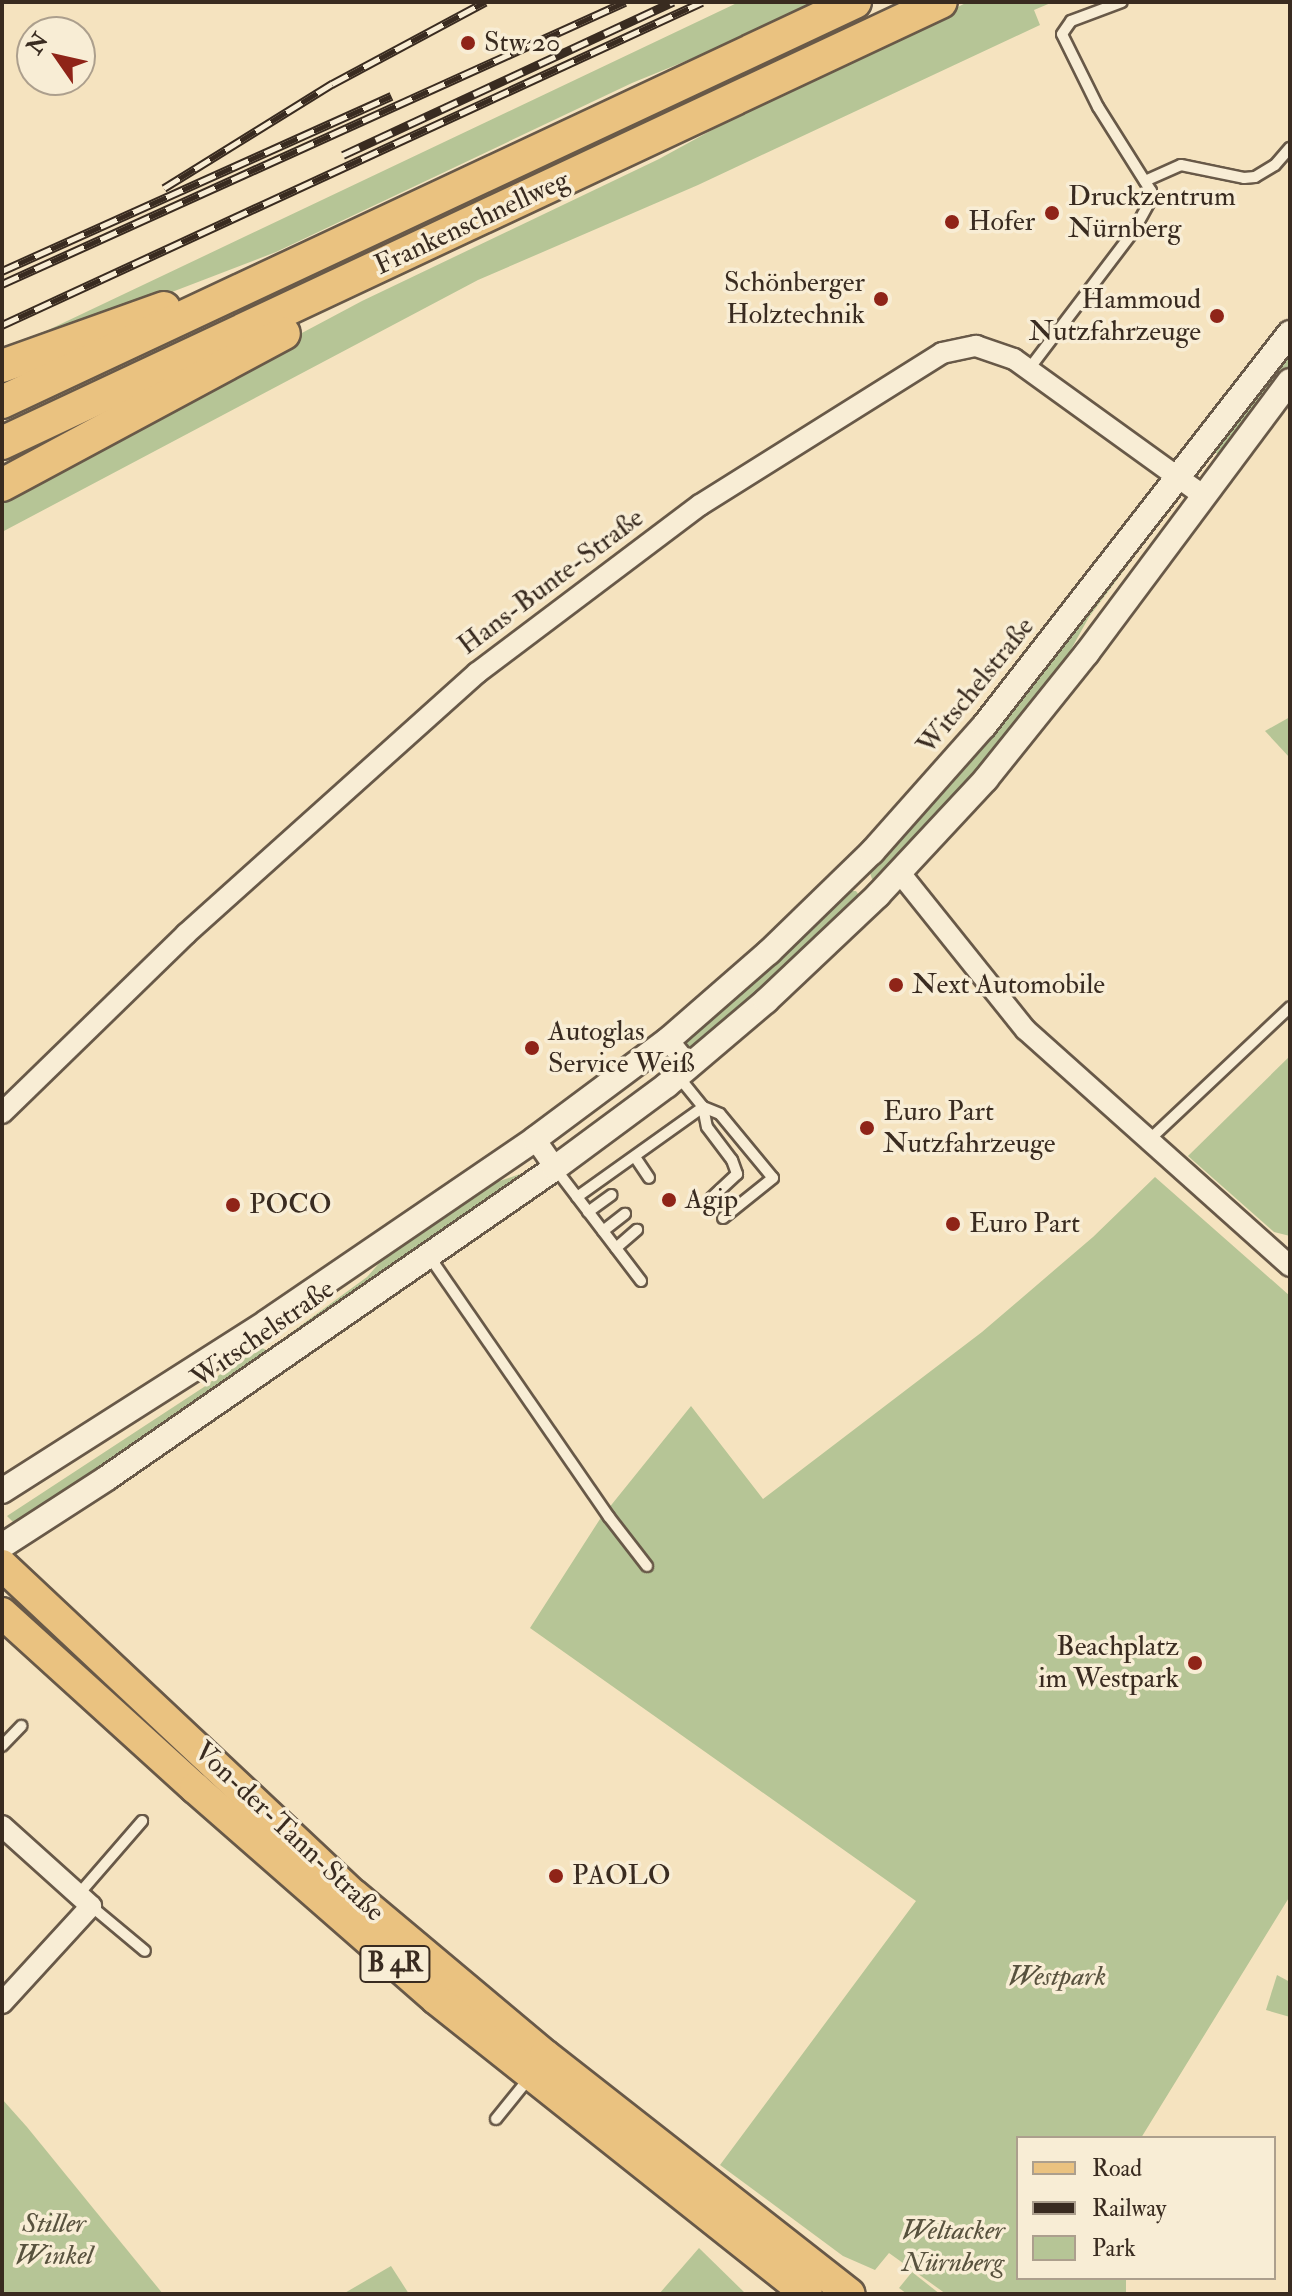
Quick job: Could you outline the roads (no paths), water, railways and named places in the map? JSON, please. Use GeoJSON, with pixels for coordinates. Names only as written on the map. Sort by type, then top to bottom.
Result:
{"type":"FeatureCollection","features":[{"type":"Feature","properties":{"kind":"highway","name":"Frankenschnellweg"},"geometry":{"type":"LineString","coordinates":[[2,402],[855,2]]}},
{"type":"Feature","properties":{"kind":"highway","name":"Frankenschnellweg"},"geometry":{"type":"LineString","coordinates":[[2,443],[941,2]]}},
{"type":"Feature","properties":{"kind":"highway"},"geometry":{"type":"LineString","coordinates":[[2,485],[353,297],[411,252]]}},
{"type":"Feature","properties":{"kind":"highway"},"geometry":{"type":"LineString","coordinates":[[2,366],[133,317],[271,277]]}},
{"type":"Feature","properties":{"kind":"main road","name":"Von-der-Tann-Straße"},"geometry":{"type":"LineString","coordinates":[[2,1565],[354,1895],[545,2055],[850,2294]]}},
{"type":"Feature","properties":{"kind":"main road","name":"Von-der-Tann-Straße"},"geometry":{"type":"LineString","coordinates":[[2,1613],[345,1922],[530,2077],[807,2294]]}},
{"type":"Feature","properties":{"kind":"street","name":"Witschelstraße"},"geometry":{"type":"LineString","coordinates":[[2,1491],[267,1322],[535,1139],[668,1040],[831,894],[927,793],[999,709],[1290,333]]}},
{"type":"Feature","properties":{"kind":"street","name":"Hans-Bunte-Straße"},"geometry":{"type":"LineString","coordinates":[[2,1113],[186,934],[477,673],[624,560],[746,475],[942,353],[959,347],[992,349],[1029,369],[1204,496]]}},
{"type":"Feature","properties":{"kind":"street","name":"Witschelstraße"},"geometry":{"type":"LineString","coordinates":[[2,1546],[555,1168],[684,1071],[776,992],[900,873],[1021,737],[1290,381]]}},
{"type":"Feature","properties":{"kind":"street"},"geometry":{"type":"LineString","coordinates":[[900,873],[1026,1030],[1290,1266]]}},
{"type":"Feature","properties":{"kind":"street"},"geometry":{"type":"LineString","coordinates":[[668,1040],[684,1071]]}},
{"type":"Feature","properties":{"kind":"street"},"geometry":{"type":"LineString","coordinates":[[535,1139],[555,1168]]}},
{"type":"Feature","properties":{"kind":"street"},"geometry":{"type":"LineString","coordinates":[[267,1322],[286,1354]]}},
{"type":"Feature","properties":{"kind":"street"},"geometry":{"type":"LineString","coordinates":[[2,1826],[84,1900],[2,2003]]}},
{"type":"Feature","properties":{"kind":"lane"},"geometry":{"type":"LineString","coordinates":[[1029,369],[1145,214],[1152,196],[1098,107],[1062,34],[1071,21],[1122,2]]}},
{"type":"Feature","properties":{"kind":"lane"},"geometry":{"type":"LineString","coordinates":[[1145,181],[1181,165],[1233,176],[1255,177],[1275,165],[1290,148]]}},
{"type":"Feature","properties":{"kind":"lane"},"geometry":{"type":"LineString","coordinates":[[1148,1141],[1290,1007]]}},
{"type":"Feature","properties":{"kind":"lane"},"geometry":{"type":"LineString","coordinates":[[684,1071],[703,1107],[707,1127],[732,1160],[737,1174],[711,1198]]}},
{"type":"Feature","properties":{"kind":"lane"},"geometry":{"type":"LineString","coordinates":[[577,1197],[703,1107]]}},
{"type":"Feature","properties":{"kind":"lane"},"geometry":{"type":"LineString","coordinates":[[703,1107],[720,1114],[773,1178],[723,1218]]}},
{"type":"Feature","properties":{"kind":"lane"},"geometry":{"type":"LineString","coordinates":[[633,1179],[647,1174],[635,1157]]}},
{"type":"Feature","properties":{"kind":"lane"},"geometry":{"type":"LineString","coordinates":[[555,1168],[641,1281]]}},
{"type":"Feature","properties":{"kind":"lane"},"geometry":{"type":"LineString","coordinates":[[588,1212],[611,1195]]}},
{"type":"Feature","properties":{"kind":"lane"},"geometry":{"type":"LineString","coordinates":[[603,1231],[625,1214]]}},
{"type":"Feature","properties":{"kind":"lane"},"geometry":{"type":"LineString","coordinates":[[616,1248],[637,1230]]}},
{"type":"Feature","properties":{"kind":"lane"},"geometry":{"type":"LineString","coordinates":[[429,1256],[609,1517],[647,1566]]}},
{"type":"Feature","properties":{"kind":"lane"},"geometry":{"type":"LineString","coordinates":[[2,1746],[21,1726]]}},
{"type":"Feature","properties":{"kind":"lane"},"geometry":{"type":"LineString","coordinates":[[142,1821],[84,1900],[145,1951]]}},
{"type":"Feature","properties":{"kind":"lane"},"geometry":{"type":"LineString","coordinates":[[496,2119],[530,2077]]}},
{"type":"Feature","properties":{"kind":"railway"},"geometry":{"type":"LineString","coordinates":[[164,188],[332,84],[485,2]]}},
{"type":"Feature","properties":{"kind":"railway"},"geometry":{"type":"LineString","coordinates":[[2,284],[625,2]]}},
{"type":"Feature","properties":{"kind":"railway"},"geometry":{"type":"LineString","coordinates":[[343,155],[673,2]]}},
{"type":"Feature","properties":{"kind":"railway"},"geometry":{"type":"LineString","coordinates":[[2,325],[702,2]]}},
{"type":"Feature","properties":{"kind":"railway"},"geometry":{"type":"LineString","coordinates":[[2,271],[392,96]]}},
{"type":"Feature","properties":{"kind":"place","name":"Stw 20"},"geometry":{"type":"Point","coordinates":[468,43]}},
{"type":"Feature","properties":{"kind":"place","name":"Druckzentrum Nürnberg"},"geometry":{"type":"Point","coordinates":[1052,213]}},
{"type":"Feature","properties":{"kind":"place","name":"Hofer"},"geometry":{"type":"Point","coordinates":[952,222]}},
{"type":"Feature","properties":{"kind":"place","name":"Schönberger Holztechnik"},"geometry":{"type":"Point","coordinates":[881,299]}},
{"type":"Feature","properties":{"kind":"place","name":"Hammoud Nutzfahrzeuge"},"geometry":{"type":"Point","coordinates":[1217,316]}},
{"type":"Feature","properties":{"kind":"place","name":"Next Automobile"},"geometry":{"type":"Point","coordinates":[896,985]}},
{"type":"Feature","properties":{"kind":"place","name":"Autoglas Service Weiß"},"geometry":{"type":"Point","coordinates":[532,1048]}},
{"type":"Feature","properties":{"kind":"place","name":"Euro Part Nutzfahrzeuge"},"geometry":{"type":"Point","coordinates":[867,1128]}},
{"type":"Feature","properties":{"kind":"place","name":"Agip"},"geometry":{"type":"Point","coordinates":[669,1200]}},
{"type":"Feature","properties":{"kind":"place","name":"POCO"},"geometry":{"type":"Point","coordinates":[233,1205]}},
{"type":"Feature","properties":{"kind":"place","name":"Euro Part"},"geometry":{"type":"Point","coordinates":[953,1224]}},
{"type":"Feature","properties":{"kind":"place","name":"Beachplatz im Westpark"},"geometry":{"type":"Point","coordinates":[1195,1663]}},
{"type":"Feature","properties":{"kind":"place","name":"PAOLO"},"geometry":{"type":"Point","coordinates":[556,1876]}},
{"type":"Feature","properties":{"kind":"park label","name":"Westpark"},"geometry":{"type":"Point","coordinates":[1057,1977]}},
{"type":"Feature","properties":{"kind":"park label","name":"Stiller Winkel"},"geometry":{"type":"Point","coordinates":[54,2240]}},
{"type":"Feature","properties":{"kind":"park label","name":"Weltacker Nürnberg"},"geometry":{"type":"Point","coordinates":[953,2247]}}]}
